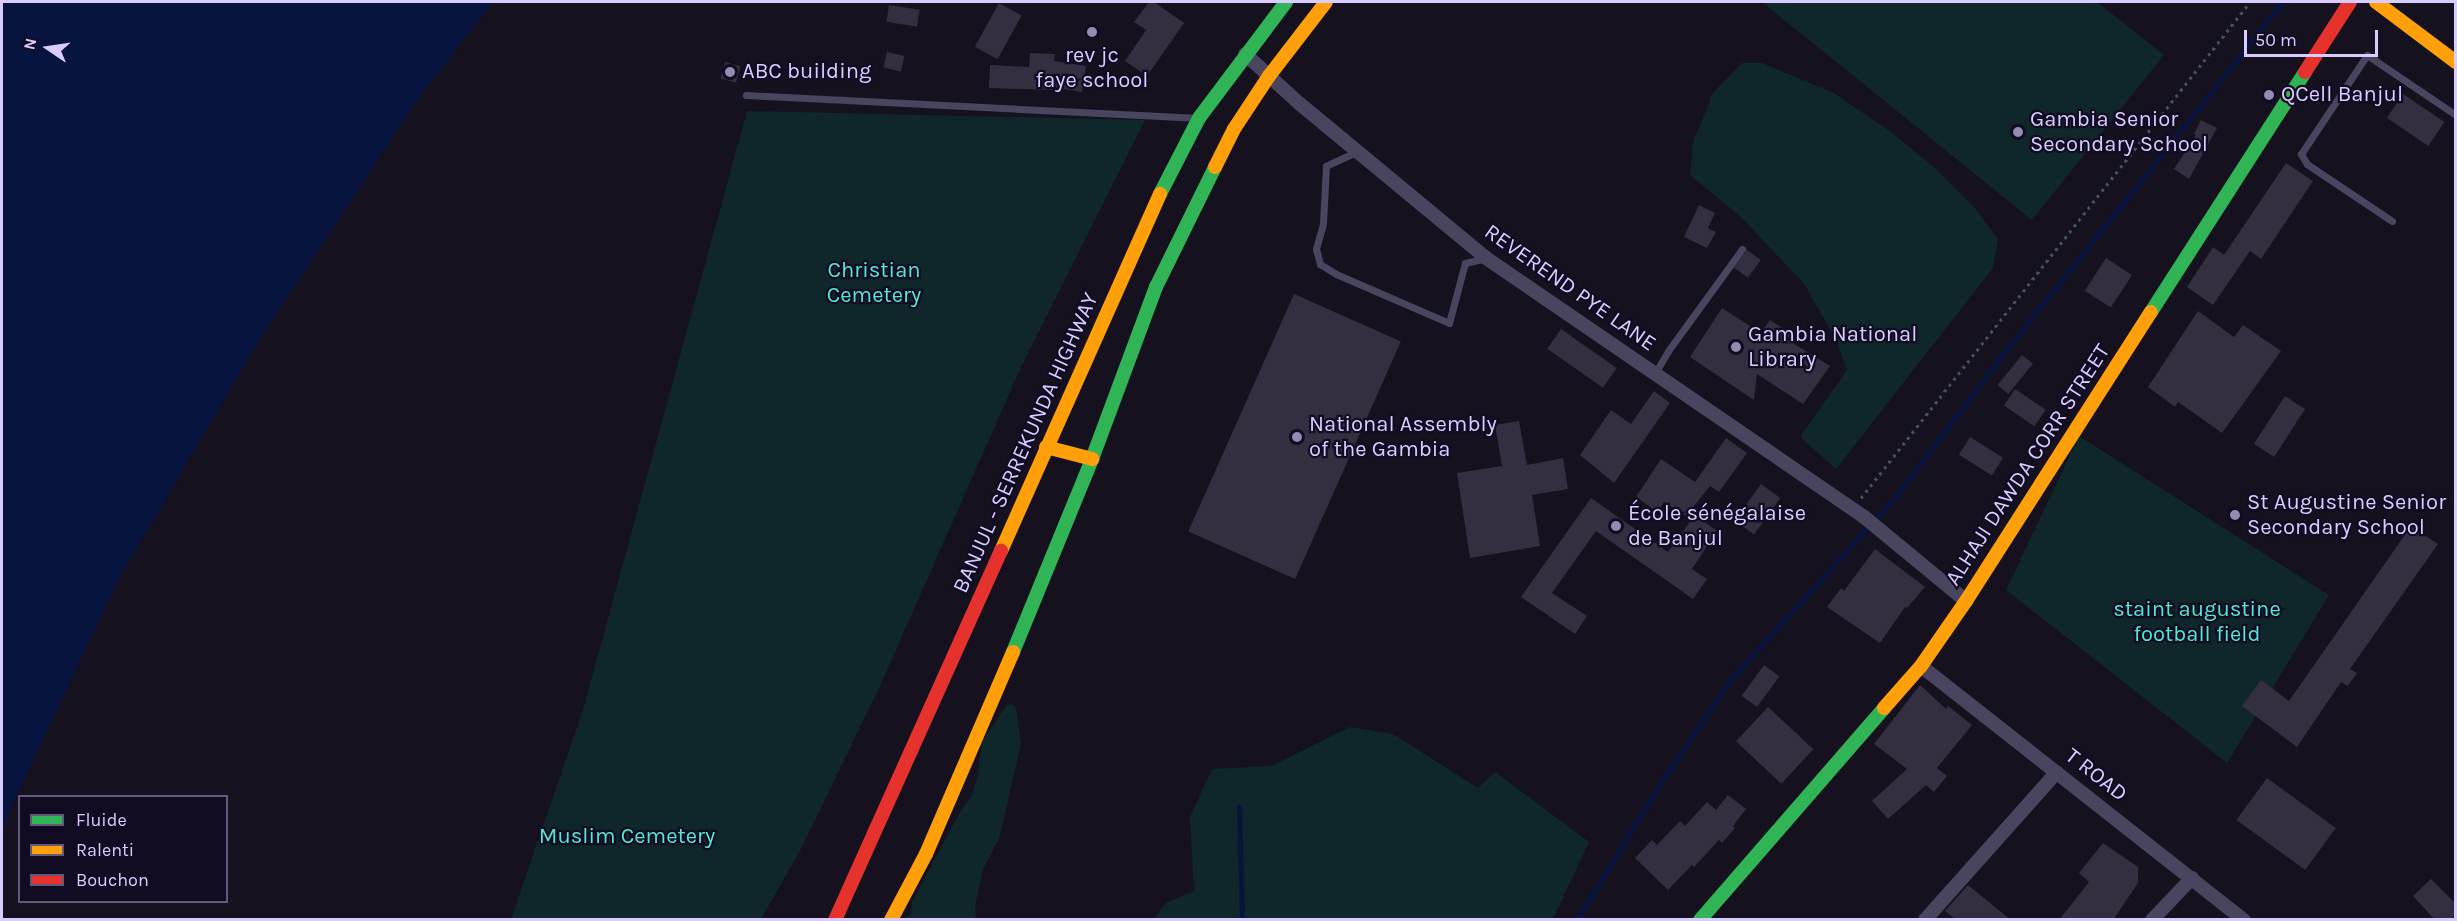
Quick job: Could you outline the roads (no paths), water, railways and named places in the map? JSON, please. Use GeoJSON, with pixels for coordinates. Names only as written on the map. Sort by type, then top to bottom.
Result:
{"type":"FeatureCollection","features":[{"type":"Feature","properties":{"kind":"main road","name":"BANJUL - SERREKUNDA HIGHWAY"},"geometry":{"type":"LineString","coordinates":[[835,920],[885,813],[1163,188],[1199,118],[1286,2]]}},
{"type":"Feature","properties":{"kind":"main road"},"geometry":{"type":"LineString","coordinates":[[891,920],[926,854],[970,757],[1092,459],[1156,287],[1234,129],[1269,76],[1326,2]]}},
{"type":"Feature","properties":{"kind":"main road","name":"ALHAJI DAWDA CORR STREET"},"geometry":{"type":"LineString","coordinates":[[1700,920],[1921,666],[1966,601],[2350,2]]}},
{"type":"Feature","properties":{"kind":"main road"},"geometry":{"type":"LineString","coordinates":[[2376,2],[2456,62]]}},
{"type":"Feature","properties":{"kind":"main road"},"geometry":{"type":"LineString","coordinates":[[1046,447],[1092,459]]}},
{"type":"Feature","properties":{"kind":"street","name":"REVEREND PYE LANE"},"geometry":{"type":"LineString","coordinates":[[1245,54],[1486,258],[1857,513],[1966,601]]}},
{"type":"Feature","properties":{"kind":"street","name":"T ROAD"},"geometry":{"type":"LineString","coordinates":[[1921,666],[2058,771],[2244,920]]}},
{"type":"Feature","properties":{"kind":"street"},"geometry":{"type":"LineString","coordinates":[[1925,920],[2058,771]]}},
{"type":"Feature","properties":{"kind":"street"},"geometry":{"type":"LineString","coordinates":[[2152,920],[2192,878]]}},
{"type":"Feature","properties":{"kind":"lane"},"geometry":{"type":"LineString","coordinates":[[2392,221],[2307,164],[2301,154],[2367,55],[2456,115]]}},
{"type":"Feature","properties":{"kind":"lane"},"geometry":{"type":"LineString","coordinates":[[746,95],[1199,118]]}},
{"type":"Feature","properties":{"kind":"lane"},"geometry":{"type":"LineString","coordinates":[[1358,150],[1326,166],[1323,224],[1316,249],[1320,264],[1336,274],[1449,323],[1465,263],[1486,258]]}},
{"type":"Feature","properties":{"kind":"lane"},"geometry":{"type":"LineString","coordinates":[[1655,373],[1668,351],[1742,249]]}},
{"type":"Feature","properties":{"kind":"water"},"geometry":{"type":"Polygon","coordinates":[[[2,2],[493,2],[421,95],[261,337],[118,580],[10,810],[2,834],[2,2]]]}},
{"type":"Feature","properties":{"kind":"waterway"},"geometry":{"type":"LineString","coordinates":[[1577,920],[1663,779],[1731,679],[1892,501],[1997,362],[2282,2]]}},
{"type":"Feature","properties":{"kind":"waterway"},"geometry":{"type":"LineString","coordinates":[[1239,807],[1242,920]]}},
{"type":"Feature","properties":{"kind":"place","name":"rev jc faye school"},"geometry":{"type":"Point","coordinates":[1092,32]}},
{"type":"Feature","properties":{"kind":"place","name":"ABC building"},"geometry":{"type":"Point","coordinates":[730,72]}},
{"type":"Feature","properties":{"kind":"place","name":"QCell Banjul"},"geometry":{"type":"Point","coordinates":[2269,95]}},
{"type":"Feature","properties":{"kind":"place","name":"Gambia Senior Secondary School"},"geometry":{"type":"Point","coordinates":[2018,132]}},
{"type":"Feature","properties":{"kind":"place","name":"Gambia National Library"},"geometry":{"type":"Point","coordinates":[1736,347]}},
{"type":"Feature","properties":{"kind":"place","name":"National Assembly of the Gambia"},"geometry":{"type":"Point","coordinates":[1297,437]}},
{"type":"Feature","properties":{"kind":"place","name":"St Augustine Senior Secondary School"},"geometry":{"type":"Point","coordinates":[2235,515]}},
{"type":"Feature","properties":{"kind":"place","name":"École sénégalaise de Banjul"},"geometry":{"type":"Point","coordinates":[1616,526]}},
{"type":"Feature","properties":{"kind":"park label","name":"Christian Cemetery"},"geometry":{"type":"Point","coordinates":[874,282]}},
{"type":"Feature","properties":{"kind":"park label","name":"staint augustine football field"},"geometry":{"type":"Point","coordinates":[2197,622]}},
{"type":"Feature","properties":{"kind":"park label","name":"Muslim Cemetery"},"geometry":{"type":"Point","coordinates":[627,837]}}]}
